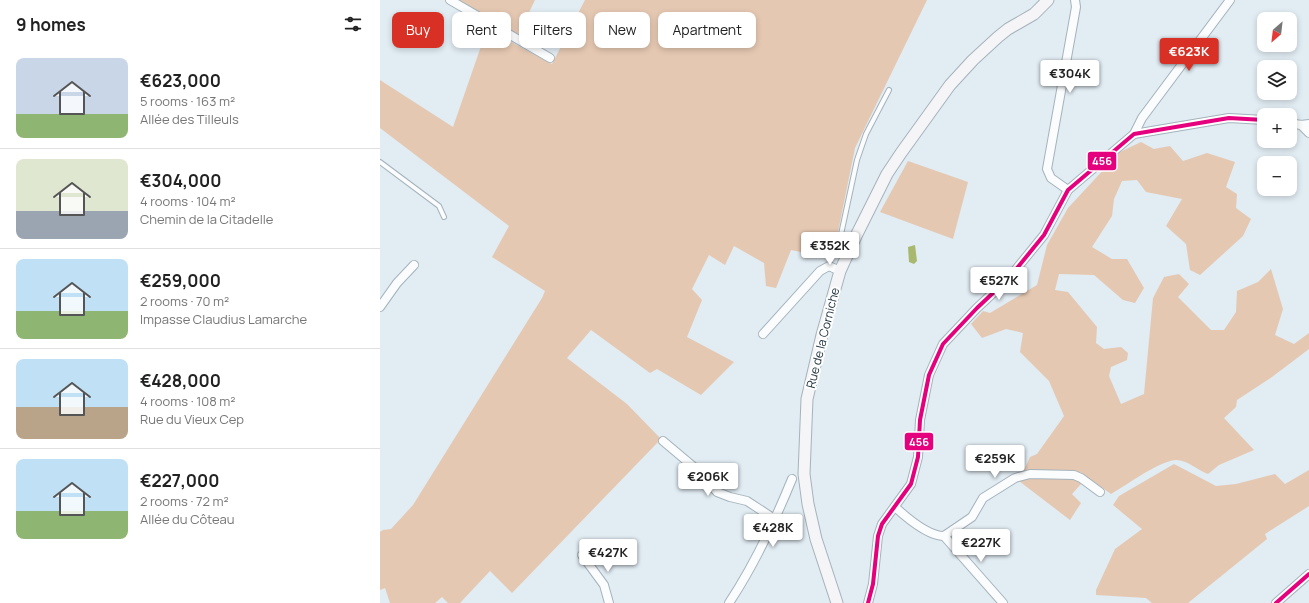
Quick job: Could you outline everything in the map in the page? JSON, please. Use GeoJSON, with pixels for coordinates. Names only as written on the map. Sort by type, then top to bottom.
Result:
{"type":"FeatureCollection","features":[{"type":"Feature","properties":{"kind":"main road","name":"Rue de la Corniche"},"geometry":{"type":"LineString","coordinates":[[837,603],[816,539],[808,504],[804,474],[807,399],[822,335],[840,271],[887,174],[950,86],[973,60],[1008,29],[1034,14],[1048,0]]}},
{"type":"Feature","properties":{"kind":"street"},"geometry":{"type":"LineString","coordinates":[[450,0],[550,58]]}},
{"type":"Feature","properties":{"kind":"street"},"geometry":{"type":"LineString","coordinates":[[1068,190],[1051,178],[1047,169],[1076,7],[1075,0]]}},
{"type":"Feature","properties":{"kind":"street"},"geometry":{"type":"LineString","coordinates":[[868,603],[873,584],[878,536],[882,524],[911,484],[918,457],[920,420],[929,375],[943,344],[977,308],[1009,278],[1044,235],[1068,190],[1134,134],[1142,118],[1230,0]]}},
{"type":"Feature","properties":{"kind":"street"},"geometry":{"type":"LineString","coordinates":[[1134,134],[1229,118],[1257,120]]}},
{"type":"Feature","properties":{"kind":"street"},"geometry":{"type":"LineString","coordinates":[[1305,124],[1309,133]]}},
{"type":"Feature","properties":{"kind":"street"},"geometry":{"type":"LineString","coordinates":[[380,307],[397,283],[414,265]]}},
{"type":"Feature","properties":{"kind":"street"},"geometry":{"type":"LineString","coordinates":[[763,334],[820,271],[829,266],[840,271]]}},
{"type":"Feature","properties":{"kind":"street"},"geometry":{"type":"LineString","coordinates":[[663,441],[701,474],[717,492],[747,501],[776,520]]}},
{"type":"Feature","properties":{"kind":"street"},"geometry":{"type":"LineString","coordinates":[[944,536],[972,517],[983,498],[1015,478],[1030,474],[1074,475],[1081,478],[1100,492]]}},
{"type":"Feature","properties":{"kind":"street"},"geometry":{"type":"LineString","coordinates":[[728,603],[763,547],[776,520],[792,479]]}},
{"type":"Feature","properties":{"kind":"street"},"geometry":{"type":"LineString","coordinates":[[895,507],[904,516],[933,534],[944,536],[1003,603]]}},
{"type":"Feature","properties":{"kind":"street"},"geometry":{"type":"LineString","coordinates":[[582,555],[604,585],[609,603]]}},
{"type":"Feature","properties":{"kind":"street"},"geometry":{"type":"LineString","coordinates":[[1276,603],[1309,574]]}},
{"type":"Feature","properties":{"kind":"lane"},"geometry":{"type":"LineString","coordinates":[[846,256],[841,246],[840,239],[857,160],[866,134],[889,90]]}},
{"type":"Feature","properties":{"kind":"lane"},"geometry":{"type":"LineString","coordinates":[[380,162],[439,206],[444,217]]}},
{"type":"Feature","properties":{"kind":"shaded area"},"geometry":{"type":"Polygon","coordinates":[[[455,0],[535,0],[529,12],[519,12],[518,35],[511,31],[511,12],[477,12],[455,0]]]}},
{"type":"Feature","properties":{"kind":"shaded area"},"geometry":{"type":"Polygon","coordinates":[[[585,0],[927,0],[855,148],[838,232],[824,257],[791,250],[776,288],[766,286],[764,263],[734,246],[725,265],[709,255],[692,289],[702,300],[687,337],[734,362],[701,395],[657,369],[650,373],[591,330],[567,358],[627,404],[661,439],[512,593],[490,571],[460,603],[448,603],[442,597],[435,603],[390,603],[385,588],[380,590],[380,532],[391,529],[413,505],[545,291],[492,257],[509,226],[380,128],[380,80],[453,127],[480,48],[511,48],[511,42],[519,46],[519,48],[522,48],[552,64],[560,48],[586,48],[586,12],[579,12],[585,0]]]}},
{"type":"Feature","properties":{"kind":"shaded area"},"geometry":{"type":"Polygon","coordinates":[[[1141,142],[1154,149],[1170,146],[1183,161],[1207,153],[1235,162],[1226,187],[1237,194],[1236,208],[1251,219],[1243,236],[1200,275],[1190,270],[1186,244],[1166,226],[1182,199],[1146,192],[1137,180],[1122,181],[1114,199],[1112,216],[1092,247],[1112,259],[1127,259],[1144,288],[1135,303],[1123,300],[1094,275],[1059,274],[1055,290],[1068,292],[1097,327],[1096,343],[1104,349],[1121,347],[1128,353],[1127,360],[1111,367],[1109,376],[1121,404],[1144,394],[1153,298],[1164,277],[1179,274],[1189,284],[1178,297],[1211,330],[1224,330],[1236,312],[1237,291],[1258,282],[1271,269],[1283,309],[1275,335],[1294,344],[1309,333],[1309,349],[1272,377],[1237,400],[1236,407],[1224,418],[1254,450],[1219,465],[1208,474],[1185,462],[1177,460],[1170,461],[1153,468],[1111,494],[1080,472],[1081,484],[1072,494],[1081,503],[1070,520],[1019,481],[1030,457],[1037,454],[1064,416],[1049,381],[1020,352],[1023,333],[1006,329],[982,338],[971,324],[983,311],[990,313],[1037,285],[1047,245],[1068,208],[1120,152],[1141,142]]]}},
{"type":"Feature","properties":{"kind":"shaded area"},"geometry":{"type":"Polygon","coordinates":[[[908,161],[968,182],[953,239],[880,212],[908,161]]]}},
{"type":"Feature","properties":{"kind":"shaded area"},"geometry":{"type":"Polygon","coordinates":[[[915,245],[917,261],[914,264],[909,262],[908,247],[915,245]]]}},
{"type":"Feature","properties":{"kind":"shaded area"},"geometry":{"type":"Polygon","coordinates":[[[1174,464],[1216,486],[1236,484],[1275,474],[1285,484],[1309,470],[1309,506],[1265,534],[1267,539],[1188,603],[1152,603],[1146,598],[1096,595],[1096,590],[1115,549],[1142,529],[1113,505],[1119,496],[1174,464]]]}},
{"type":"Feature","properties":{"kind":"transit line","name":"456"},"geometry":{"type":"LineString","coordinates":[[868,603],[873,584],[878,536],[882,524],[911,484],[918,457],[920,420],[929,375],[943,344],[977,308],[1009,278],[1044,235],[1068,190],[1134,134],[1229,118],[1257,120]]}},
{"type":"Feature","properties":{"kind":"transit line","name":"456"},"geometry":{"type":"LineString","coordinates":[[1276,603],[1309,574]]}}]}
